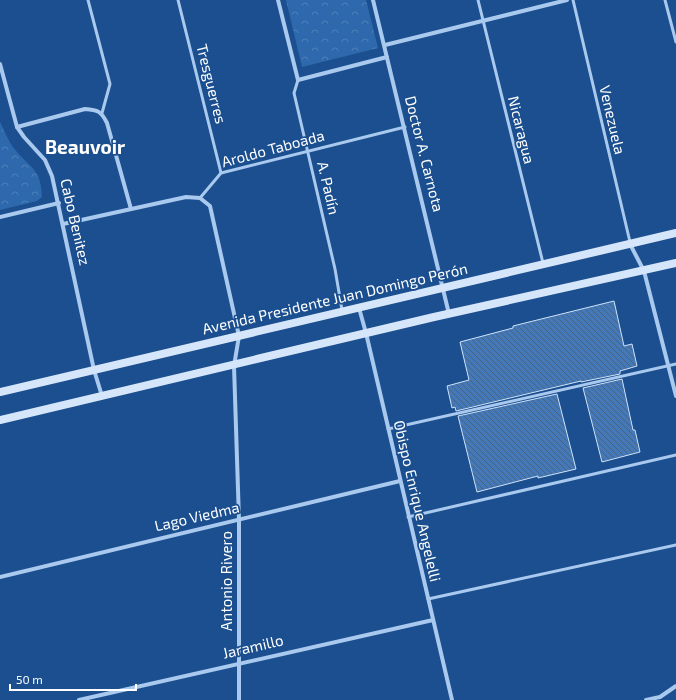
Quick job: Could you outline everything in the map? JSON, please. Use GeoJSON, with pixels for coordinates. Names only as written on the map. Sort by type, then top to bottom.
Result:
{"type":"FeatureCollection","features":[{"type":"Feature","properties":{"kind":"main road","name":"Avenida Presidente Juan Domingo Perón"},"geometry":{"type":"LineString","coordinates":[[0,392],[676,233]]}},
{"type":"Feature","properties":{"kind":"main road"},"geometry":{"type":"LineString","coordinates":[[0,420],[234,366],[366,333],[676,263]]}},
{"type":"Feature","properties":{"kind":"street","name":"A. Padín"},"geometry":{"type":"LineString","coordinates":[[278,0],[298,80]]}},
{"type":"Feature","properties":{"kind":"street","name":"Doctor A. Carnota"},"geometry":{"type":"LineString","coordinates":[[373,0],[444,288],[449,314]]}},
{"type":"Feature","properties":{"kind":"street"},"geometry":{"type":"LineString","coordinates":[[385,45],[567,0]]}},
{"type":"Feature","properties":{"kind":"street"},"geometry":{"type":"LineString","coordinates":[[298,80],[387,57]]}},
{"type":"Feature","properties":{"kind":"street","name":"Cabo Benitez"},"geometry":{"type":"LineString","coordinates":[[0,64],[17,127],[24,138],[45,160],[52,176],[94,370],[102,396]]}},
{"type":"Feature","properties":{"kind":"street"},"geometry":{"type":"LineString","coordinates":[[17,127],[85,110],[95,110],[102,114],[107,123],[131,209]]}},
{"type":"Feature","properties":{"kind":"street"},"geometry":{"type":"LineString","coordinates":[[63,224],[186,197],[200,198],[210,206],[239,336],[234,366]]}},
{"type":"Feature","properties":{"kind":"street"},"geometry":{"type":"LineString","coordinates":[[0,217],[59,203]]}},
{"type":"Feature","properties":{"kind":"street"},"geometry":{"type":"LineString","coordinates":[[630,244],[644,271],[676,396]]}},
{"type":"Feature","properties":{"kind":"street","name":"Obispo Enrique Angelelli"},"geometry":{"type":"LineString","coordinates":[[359,308],[452,700]]}},
{"type":"Feature","properties":{"kind":"street","name":"Antonio Rivero"},"geometry":{"type":"LineString","coordinates":[[234,366],[238,520],[239,700]]}},
{"type":"Feature","properties":{"kind":"street","name":"Lago Viedma"},"geometry":{"type":"LineString","coordinates":[[0,577],[400,481]]}},
{"type":"Feature","properties":{"kind":"street","name":"Jaramillo"},"geometry":{"type":"LineString","coordinates":[[79,700],[433,620]]}},
{"type":"Feature","properties":{"kind":"street"},"geometry":{"type":"LineString","coordinates":[[646,700],[660,697],[676,686]]}},
{"type":"Feature","properties":{"kind":"lane"},"geometry":{"type":"LineString","coordinates":[[88,0],[110,84],[102,114]]}},
{"type":"Feature","properties":{"kind":"lane","name":"Tresguerres"},"geometry":{"type":"LineString","coordinates":[[178,0],[221,173]]}},
{"type":"Feature","properties":{"kind":"lane","name":"Nicaragua"},"geometry":{"type":"LineString","coordinates":[[478,0],[544,265]]}},
{"type":"Feature","properties":{"kind":"lane","name":"Venezuela"},"geometry":{"type":"LineString","coordinates":[[573,0],[630,244]]}},
{"type":"Feature","properties":{"kind":"lane"},"geometry":{"type":"LineString","coordinates":[[665,0],[676,42]]}},
{"type":"Feature","properties":{"kind":"lane","name":"A. Padín"},"geometry":{"type":"LineString","coordinates":[[298,80],[294,94],[335,269],[342,312]]}},
{"type":"Feature","properties":{"kind":"lane","name":"Aroldo Taboada"},"geometry":{"type":"LineString","coordinates":[[200,198],[221,173],[405,127]]}},
{"type":"Feature","properties":{"kind":"lane"},"geometry":{"type":"LineString","coordinates":[[388,429],[676,364]]}},
{"type":"Feature","properties":{"kind":"lane"},"geometry":{"type":"LineString","coordinates":[[408,517],[676,455]]}},
{"type":"Feature","properties":{"kind":"lane"},"geometry":{"type":"LineString","coordinates":[[428,599],[676,544]]}},
{"type":"Feature","properties":{"kind":"green space"},"geometry":{"type":"Polygon","coordinates":[[[286,0],[366,0],[378,48],[302,67],[286,0]]]}},
{"type":"Feature","properties":{"kind":"green space"},"geometry":{"type":"Polygon","coordinates":[[[0,122],[13,147],[37,174],[42,197],[37,201],[0,210],[0,122]]]}},
{"type":"Feature","properties":{"kind":"building"},"geometry":{"type":"Polygon","coordinates":[[[614,301],[624,346],[632,344],[637,366],[620,371],[620,374],[581,381],[456,411],[455,407],[452,408],[447,386],[469,380],[460,342],[513,328],[513,326],[614,301]]]}},
{"type":"Feature","properties":{"kind":"building"},"geometry":{"type":"Polygon","coordinates":[[[622,379],[633,430],[635,430],[640,452],[602,462],[583,388],[622,379]]]}},
{"type":"Feature","properties":{"kind":"building"},"geometry":{"type":"Polygon","coordinates":[[[557,394],[576,469],[538,478],[538,476],[477,492],[458,416],[557,394]]]}},
{"type":"Feature","properties":{"kind":"district","name":"Beauvoir"},"geometry":{"type":"Point","coordinates":[85,147]}}]}
